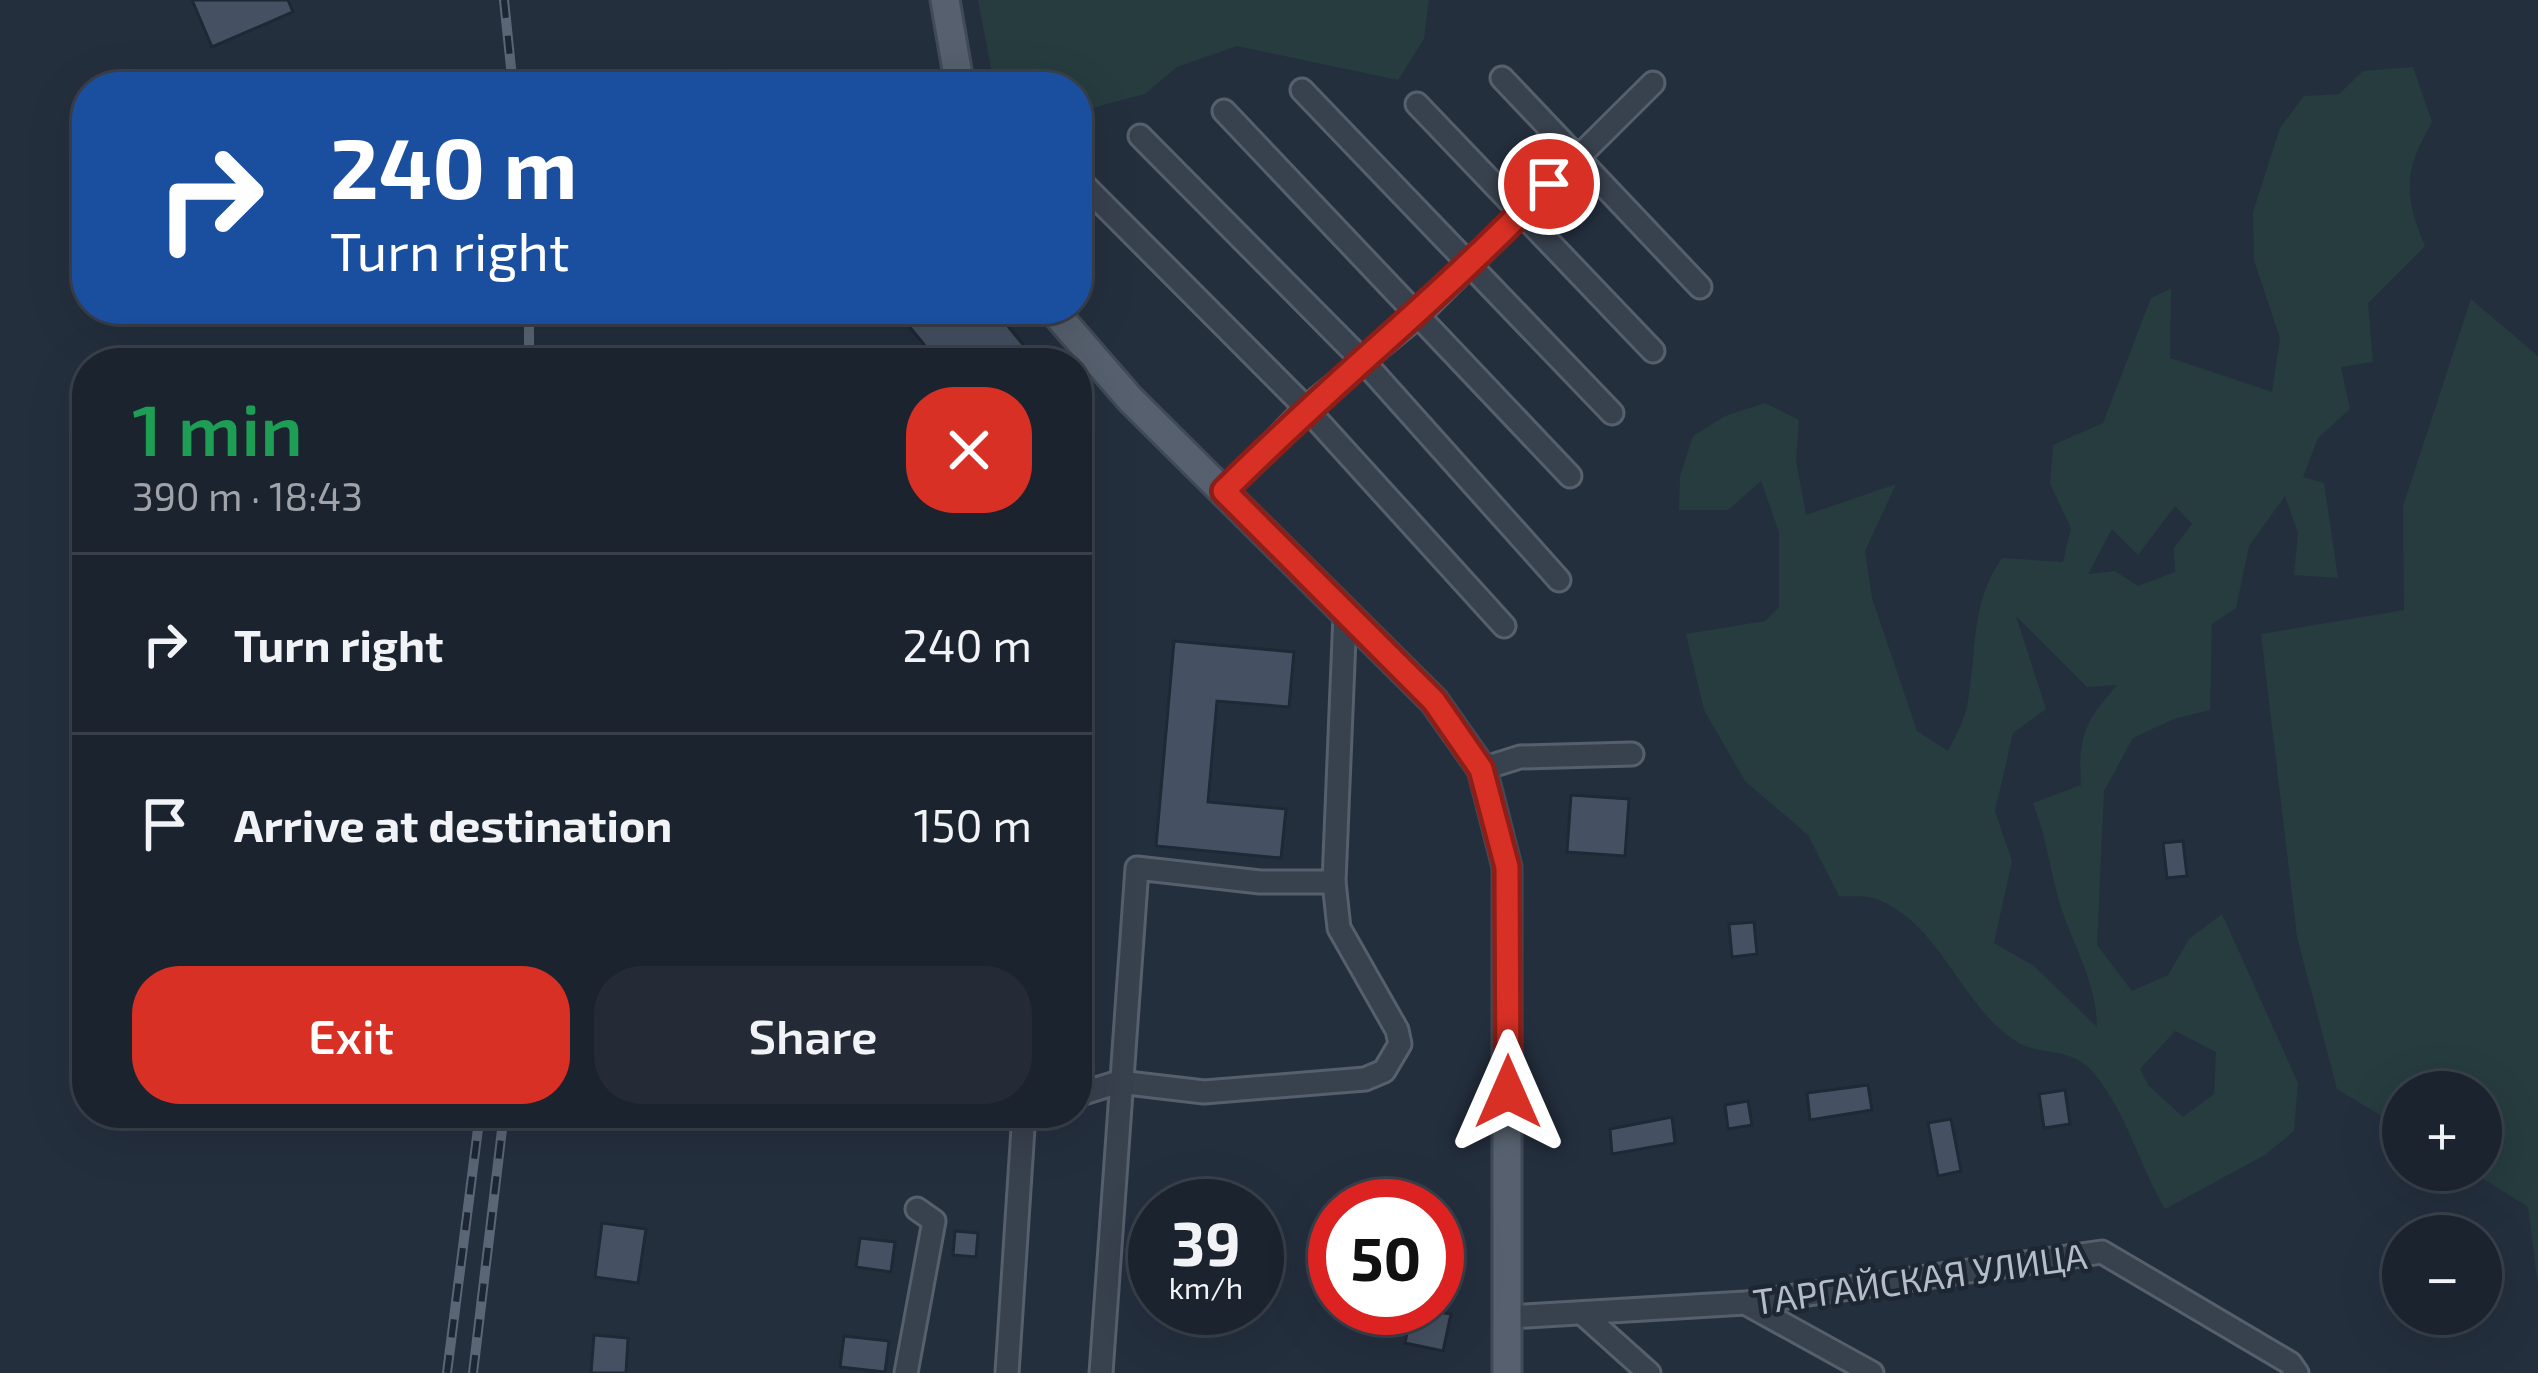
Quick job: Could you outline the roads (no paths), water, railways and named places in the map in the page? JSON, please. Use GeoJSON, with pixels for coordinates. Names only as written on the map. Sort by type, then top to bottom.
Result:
{"type":"FeatureCollection","features":[{"type":"Feature","properties":{"kind":"main road"},"geometry":{"type":"LineString","coordinates":[[945,0],[957,72]]}},
{"type":"Feature","properties":{"kind":"main road"},"geometry":{"type":"LineString","coordinates":[[1065,324],[1086,348]]}},
{"type":"Feature","properties":{"kind":"main road"},"geometry":{"type":"LineString","coordinates":[[1092,355],[1130,399],[1434,701],[1481,769],[1507,867],[1508,1373]]}},
{"type":"Feature","properties":{"kind":"street"},"geometry":{"type":"LineString","coordinates":[[1502,78],[1700,287]]}},
{"type":"Feature","properties":{"kind":"street"},"geometry":{"type":"LineString","coordinates":[[1224,491],[1306,408],[1418,316],[1653,83]]}},
{"type":"Feature","properties":{"kind":"street"},"geometry":{"type":"LineString","coordinates":[[1302,90],[1612,412]]}},
{"type":"Feature","properties":{"kind":"street"},"geometry":{"type":"LineString","coordinates":[[1417,104],[1653,351]]}},
{"type":"Feature","properties":{"kind":"street"},"geometry":{"type":"LineString","coordinates":[[1224,111],[1570,476]]}},
{"type":"Feature","properties":{"kind":"street"},"geometry":{"type":"LineString","coordinates":[[1140,136],[1364,362],[1558,580]]}},
{"type":"Feature","properties":{"kind":"street"},"geometry":{"type":"LineString","coordinates":[[1092,193],[1306,408],[1504,626]]}},
{"type":"Feature","properties":{"kind":"street"},"geometry":{"type":"LineString","coordinates":[[1092,1090],[1119,1082],[1204,1092],[1365,1079],[1384,1071],[1400,1044],[1339,928],[1334,881],[1345,614]]}},
{"type":"Feature","properties":{"kind":"street"},"geometry":{"type":"LineString","coordinates":[[1481,769],[1520,757],[1632,754]]}},
{"type":"Feature","properties":{"kind":"street"},"geometry":{"type":"LineString","coordinates":[[1101,1373],[1137,868],[1260,882],[1334,881]]}},
{"type":"Feature","properties":{"kind":"street"},"geometry":{"type":"LineString","coordinates":[[1007,1373],[1023,1128]]}},
{"type":"Feature","properties":{"kind":"street"},"geometry":{"type":"LineString","coordinates":[[906,1373],[934,1221],[917,1209]]}},
{"type":"Feature","properties":{"kind":"street","name":"ТАРГАЙСКАЯ УЛИЦА"},"geometry":{"type":"LineString","coordinates":[[1509,1317],[1745,1303],[2102,1252],[2287,1370]]}},
{"type":"Feature","properties":{"kind":"street"},"geometry":{"type":"LineString","coordinates":[[1745,1303],[1872,1373]]}},
{"type":"Feature","properties":{"kind":"street"},"geometry":{"type":"LineString","coordinates":[[1583,1314],[1648,1373]]}},
{"type":"Feature","properties":{"kind":"railway"},"geometry":{"type":"LineString","coordinates":[[504,0],[511,72]]}},
{"type":"Feature","properties":{"kind":"railway"},"geometry":{"type":"LineString","coordinates":[[529,324],[529,348]]}},
{"type":"Feature","properties":{"kind":"railway"},"geometry":{"type":"LineString","coordinates":[[447,1373],[478,1128]]}},
{"type":"Feature","properties":{"kind":"railway"},"geometry":{"type":"LineString","coordinates":[[473,1373],[502,1128]]}}]}
